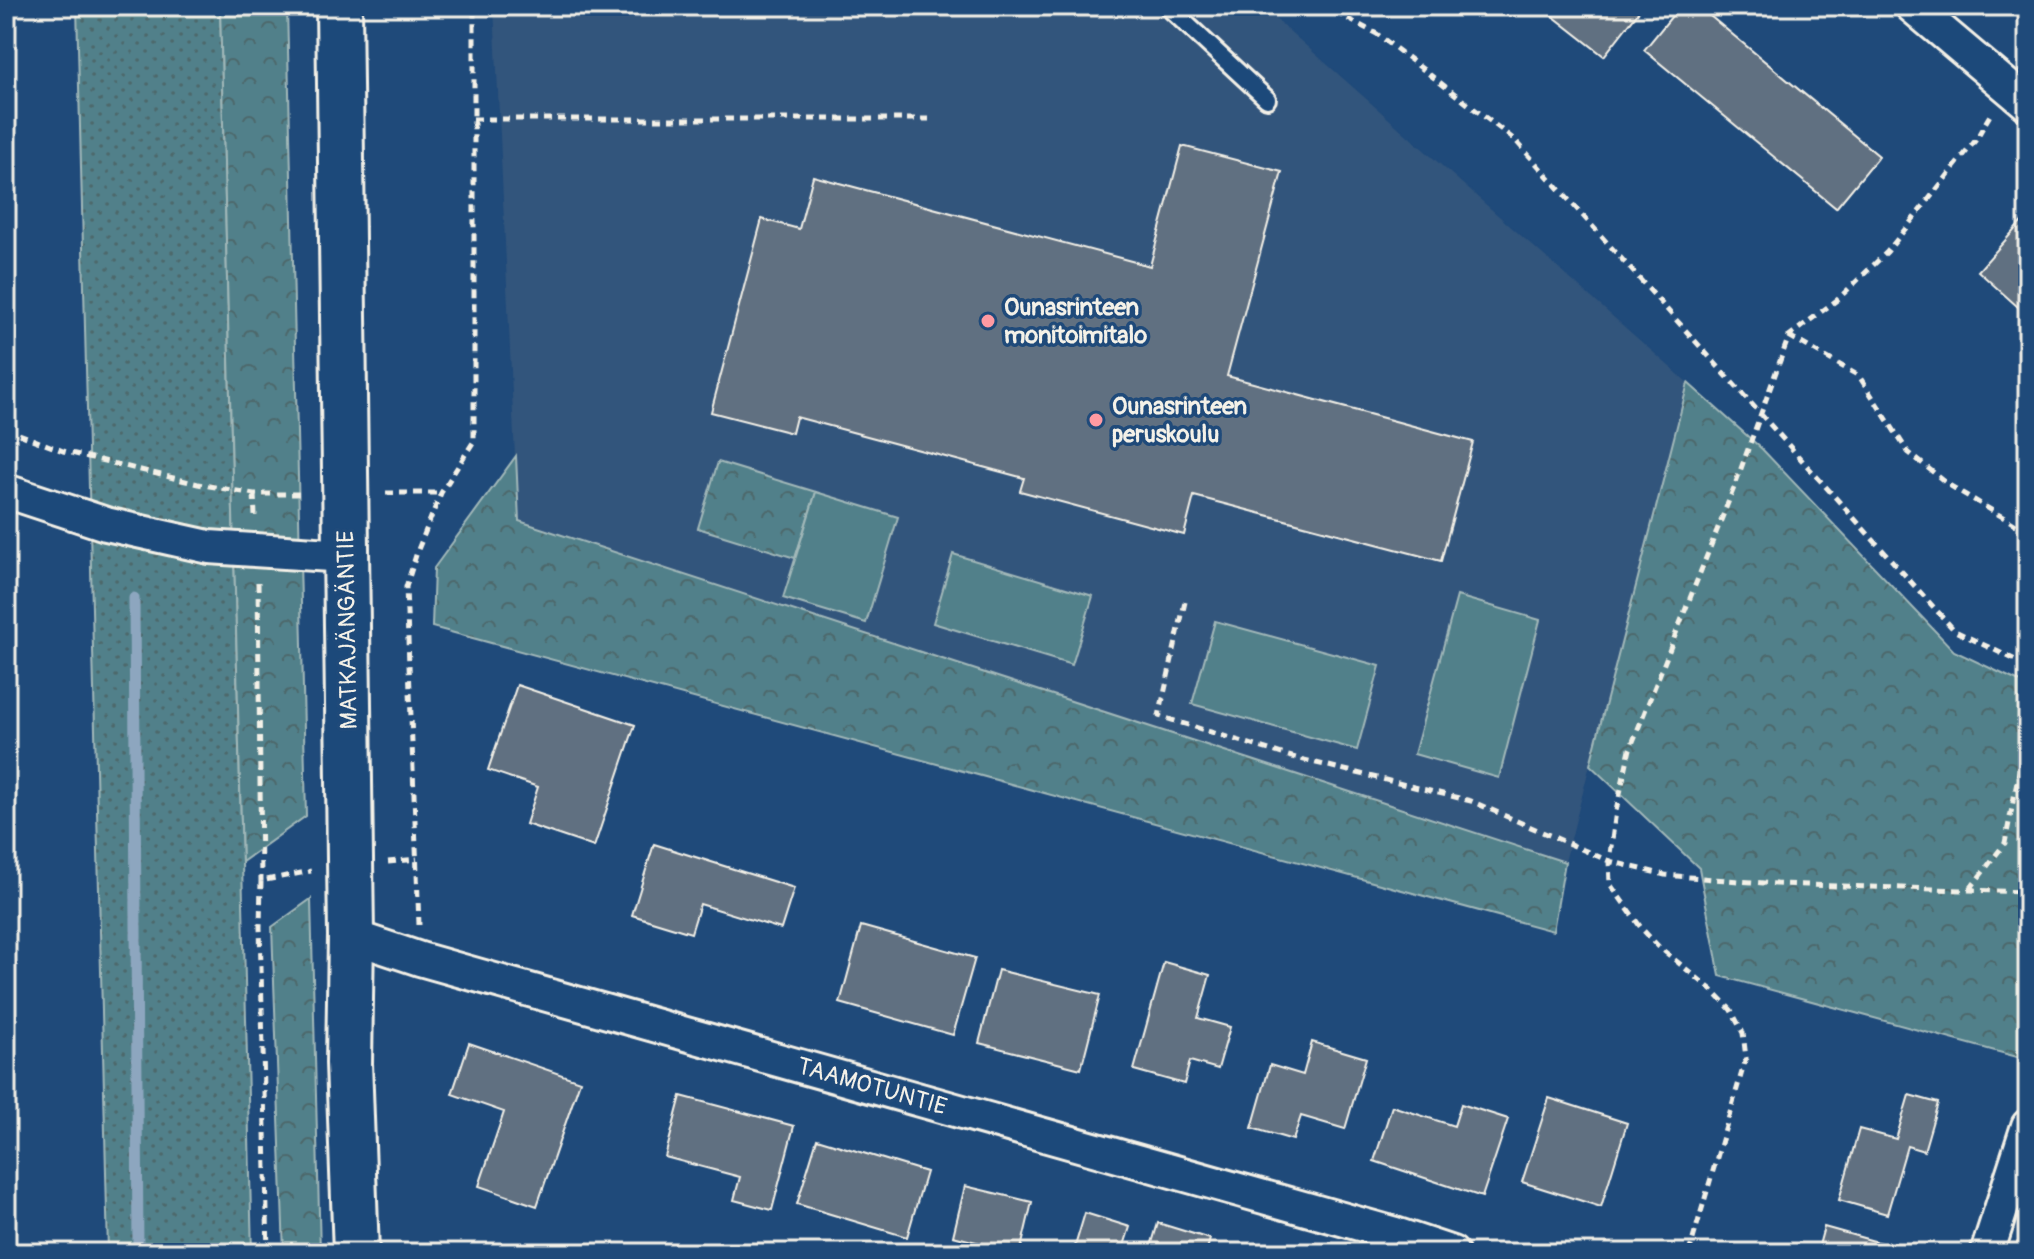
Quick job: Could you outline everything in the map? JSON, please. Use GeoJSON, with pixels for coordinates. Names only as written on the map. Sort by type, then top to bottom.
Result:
{"type":"FeatureCollection","features":[{"type":"Feature","properties":{"kind":"street","name":"MATKAJÄNGÄNTIE"},"geometry":{"type":"LineString","coordinates":[[339,6],[351,936],[349,1063],[356,1253]]}},
{"type":"Feature","properties":{"kind":"street"},"geometry":{"type":"LineString","coordinates":[[1912,6],[2017,94]]}},
{"type":"Feature","properties":{"kind":"street"},"geometry":{"type":"LineString","coordinates":[[6,491],[106,524],[209,547],[346,556]]}},
{"type":"Feature","properties":{"kind":"street","name":"TAAMOTUNTIE"},"geometry":{"type":"LineString","coordinates":[[351,936],[420,959],[1392,1244],[1452,1253]]}},
{"type":"Feature","properties":{"kind":"street"},"geometry":{"type":"LineString","coordinates":[[1987,1253],[2028,1126]]}},
{"type":"Feature","properties":{"kind":"lane"},"geometry":{"type":"LineString","coordinates":[[1167,6],[1267,99]]}},
{"type":"Feature","properties":{"kind":"path"},"geometry":{"type":"LineString","coordinates":[[420,959],[406,587],[441,493],[474,441],[474,6]]}},
{"type":"Feature","properties":{"kind":"path"},"geometry":{"type":"LineString","coordinates":[[1323,6],[1377,34],[1516,141],[1955,631],[2028,666]]}},
{"type":"Feature","properties":{"kind":"path"},"geometry":{"type":"LineString","coordinates":[[1689,1253],[1746,1058],[1743,1033],[1731,1010],[1642,929],[1610,884],[1609,861],[1616,811],[1630,749],[1762,415],[1789,336],[1837,300],[1887,252],[1975,141],[2017,94]]}},
{"type":"Feature","properties":{"kind":"path"},"geometry":{"type":"LineString","coordinates":[[473,119],[929,119]]}},
{"type":"Feature","properties":{"kind":"path"},"geometry":{"type":"LineString","coordinates":[[1789,336],[1859,376],[1908,452],[1949,485],[2028,532]]}},
{"type":"Feature","properties":{"kind":"path"},"geometry":{"type":"LineString","coordinates":[[6,429],[63,451],[198,484],[254,494],[441,493]]}},
{"type":"Feature","properties":{"kind":"path"},"geometry":{"type":"LineString","coordinates":[[254,494],[258,550],[260,927],[268,1253]]}},
{"type":"Feature","properties":{"kind":"path"},"geometry":{"type":"LineString","coordinates":[[1185,602],[1159,716],[1292,757],[1471,801],[1609,861],[1665,875],[1776,884],[2028,892]]}},
{"type":"Feature","properties":{"kind":"path"},"geometry":{"type":"LineString","coordinates":[[1969,890],[2005,843],[2020,767],[2028,750]]}},
{"type":"Feature","properties":{"kind":"path"},"geometry":{"type":"LineString","coordinates":[[261,881],[350,866],[417,859]]}},
{"type":"Feature","properties":{"kind":"shaded area","name":"Ounasrinteen peruskoulu"},"geometry":{"type":"Polygon","coordinates":[[[494,6],[1261,6],[1688,383],[1565,862],[518,521],[494,6]]]}},
{"type":"Feature","properties":{"kind":"green space"},"geometry":{"type":"Polygon","coordinates":[[[77,6],[220,6],[252,1253],[108,1253],[77,6]]]}},
{"type":"Feature","properties":{"kind":"green space"},"geometry":{"type":"Polygon","coordinates":[[[220,6],[287,6],[306,816],[242,862],[220,6]]]}},
{"type":"Feature","properties":{"kind":"green space"},"geometry":{"type":"Polygon","coordinates":[[[1688,383],[1762,449],[1954,651],[2028,686],[2028,1060],[1720,976],[1699,868],[1590,765],[1688,383]]]}},
{"type":"Feature","properties":{"kind":"green space"},"geometry":{"type":"Polygon","coordinates":[[[516,456],[519,521],[1565,862],[1553,931],[432,627],[434,568],[516,456]]]}},
{"type":"Feature","properties":{"kind":"green space"},"geometry":{"type":"Polygon","coordinates":[[[718,462],[816,492],[795,558],[698,528],[718,462]]]}},
{"type":"Feature","properties":{"kind":"green space"},"geometry":{"type":"Polygon","coordinates":[[[816,492],[898,517],[866,623],[783,598],[816,492]]]}},
{"type":"Feature","properties":{"kind":"green space"},"geometry":{"type":"Polygon","coordinates":[[[953,554],[1093,596],[1072,665],[933,623],[953,554]]]}},
{"type":"Feature","properties":{"kind":"green space"},"geometry":{"type":"Polygon","coordinates":[[[1457,596],[1540,620],[1499,778],[1414,754],[1457,596]]]}},
{"type":"Feature","properties":{"kind":"green space"},"geometry":{"type":"Polygon","coordinates":[[[1215,621],[1380,666],[1357,750],[1192,704],[1215,621]]]}},
{"type":"Feature","properties":{"kind":"green space"},"geometry":{"type":"Polygon","coordinates":[[[311,899],[320,1253],[284,1253],[272,927],[311,899]]]}},
{"type":"Feature","properties":{"kind":"building"},"geometry":{"type":"Polygon","coordinates":[[[1540,6],[1641,6],[1642,7],[1604,56],[1540,6]]]}},
{"type":"Feature","properties":{"kind":"building"},"geometry":{"type":"Polygon","coordinates":[[[1680,6],[1698,6],[1879,156],[1836,208],[1644,50],[1680,6]]]}},
{"type":"Feature","properties":{"kind":"building","name":"Ounasrinteen monitoimitalo"},"geometry":{"type":"Polygon","coordinates":[[[1182,146],[1282,172],[1227,376],[1473,442],[1441,561],[1194,496],[1184,535],[1020,491],[1024,478],[796,417],[792,433],[711,412],[762,219],[799,229],[813,176],[1150,266],[1182,146]]]}},
{"type":"Feature","properties":{"kind":"building"},"geometry":{"type":"Polygon","coordinates":[[[2026,217],[2028,219],[2028,316],[1978,271],[2026,217]]]}},
{"type":"Feature","properties":{"kind":"building"},"geometry":{"type":"Polygon","coordinates":[[[517,685],[635,725],[594,847],[526,824],[538,787],[488,770],[517,685]]]}},
{"type":"Feature","properties":{"kind":"building"},"geometry":{"type":"Polygon","coordinates":[[[654,844],[794,888],[781,929],[700,904],[691,933],[632,915],[654,844]]]}},
{"type":"Feature","properties":{"kind":"building"},"geometry":{"type":"Polygon","coordinates":[[[861,926],[975,958],[953,1035],[840,1003],[861,926]]]}},
{"type":"Feature","properties":{"kind":"building"},"geometry":{"type":"Polygon","coordinates":[[[1164,962],[1210,975],[1198,1018],[1230,1027],[1218,1069],[1190,1061],[1184,1084],[1134,1070],[1164,962]]]}},
{"type":"Feature","properties":{"kind":"building"},"geometry":{"type":"Polygon","coordinates":[[[998,970],[1100,995],[1081,1069],[979,1043],[998,970]]]}},
{"type":"Feature","properties":{"kind":"building"},"geometry":{"type":"Polygon","coordinates":[[[1312,1042],[1366,1058],[1345,1129],[1301,1116],[1293,1140],[1252,1128],[1270,1065],[1303,1075],[1312,1042]]]}},
{"type":"Feature","properties":{"kind":"building"},"geometry":{"type":"Polygon","coordinates":[[[469,1043],[580,1081],[537,1206],[479,1186],[504,1112],[452,1094],[469,1043]]]}},
{"type":"Feature","properties":{"kind":"building"},"geometry":{"type":"Polygon","coordinates":[[[1909,1095],[1938,1103],[1924,1151],[1907,1146],[1887,1214],[1839,1200],[1859,1129],[1896,1139],[1909,1095]]]}},
{"type":"Feature","properties":{"kind":"building"},"geometry":{"type":"Polygon","coordinates":[[[681,1096],[794,1126],[772,1210],[734,1200],[740,1177],[665,1157],[681,1096]]]}},
{"type":"Feature","properties":{"kind":"building"},"geometry":{"type":"Polygon","coordinates":[[[1549,1098],[1627,1123],[1601,1207],[1522,1182],[1549,1098]]]}},
{"type":"Feature","properties":{"kind":"building"},"geometry":{"type":"Polygon","coordinates":[[[1461,1104],[1508,1119],[1482,1197],[1374,1161],[1392,1106],[1454,1126],[1461,1104]]]}},
{"type":"Feature","properties":{"kind":"building"},"geometry":{"type":"Polygon","coordinates":[[[817,1139],[926,1172],[907,1237],[797,1204],[817,1139]]]}},
{"type":"Feature","properties":{"kind":"building"},"geometry":{"type":"Polygon","coordinates":[[[965,1186],[1032,1202],[1020,1253],[982,1253],[984,1244],[953,1236],[965,1186]]]}},
{"type":"Feature","properties":{"kind":"building"},"geometry":{"type":"Polygon","coordinates":[[[1085,1213],[1130,1227],[1123,1249],[1136,1253],[1073,1253],[1085,1213]]]}},
{"type":"Feature","properties":{"kind":"building"},"geometry":{"type":"Polygon","coordinates":[[[1158,1223],[1210,1239],[1206,1253],[1149,1253],[1158,1223]]]}},
{"type":"Feature","properties":{"kind":"building"},"geometry":{"type":"Polygon","coordinates":[[[1824,1227],[1899,1248],[1897,1253],[1817,1253],[1824,1227]]]}},
{"type":"Feature","properties":{"kind":"waterway"},"geometry":{"type":"LineString","coordinates":[[134,598],[138,1253]]}},
{"type":"Feature","properties":{"kind":"place","name":"Ounasrinteen monitoimitalo"},"geometry":{"type":"Point","coordinates":[988,321]}},
{"type":"Feature","properties":{"kind":"place","name":"Ounasrinteen peruskoulu"},"geometry":{"type":"Point","coordinates":[1096,420]}}]}
